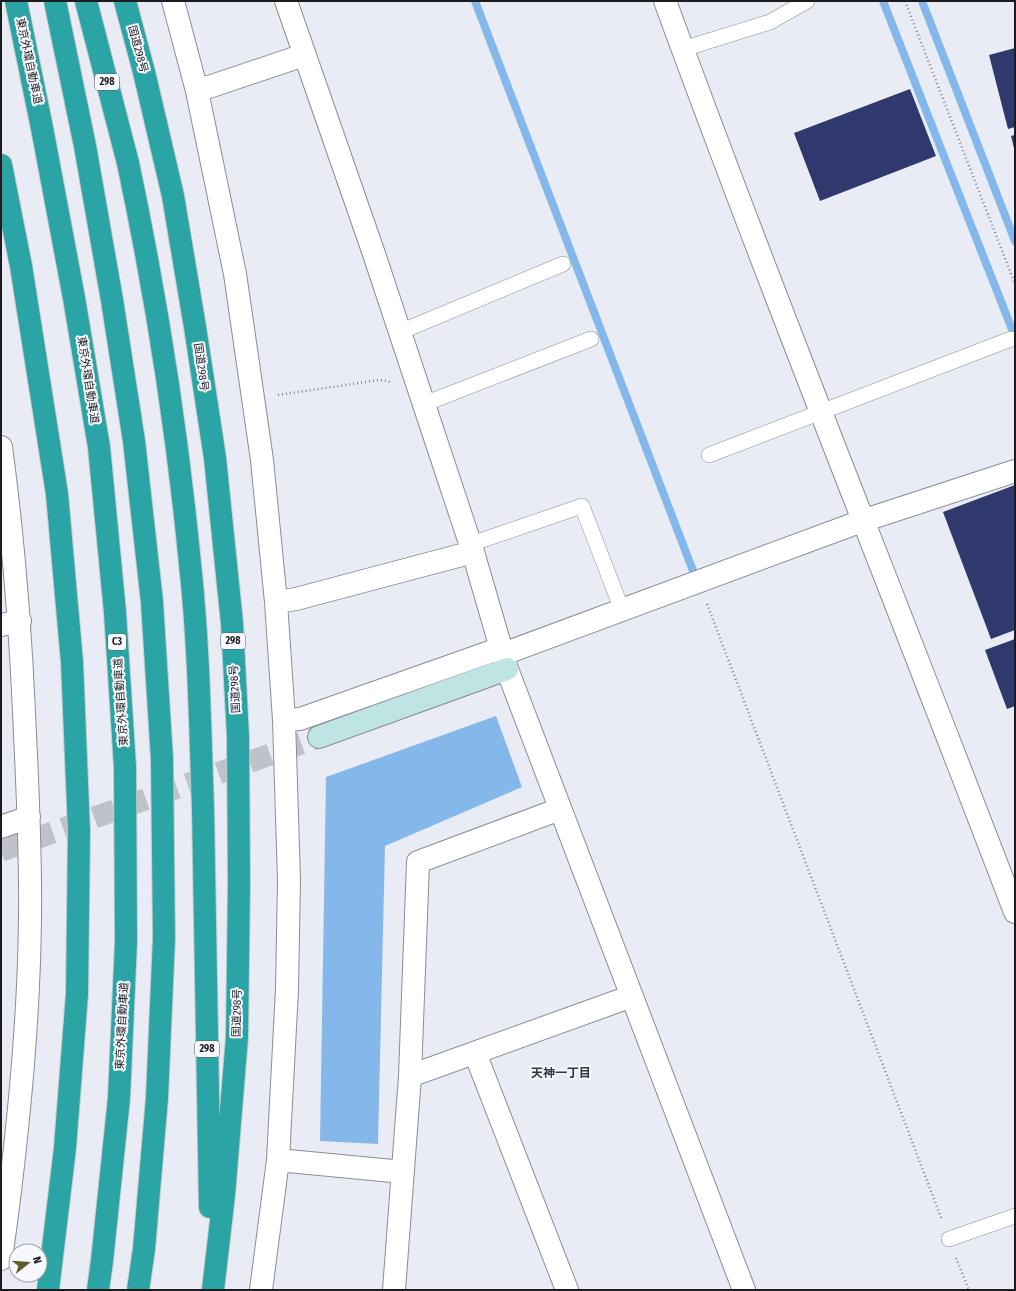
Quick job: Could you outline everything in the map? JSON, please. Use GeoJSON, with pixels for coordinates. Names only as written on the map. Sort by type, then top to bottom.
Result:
{"type":"FeatureCollection","features":[{"type":"Feature","properties":{"kind":"highway","name":"東京外環自動車道"},"geometry":{"type":"LineString","coordinates":[[16,1],[74,298],[99,447],[115,612],[125,767],[126,942],[119,1098],[98,1290]]}},
{"type":"Feature","properties":{"kind":"highway"},"geometry":{"type":"LineString","coordinates":[[55,1],[85,146],[112,300],[134,441],[152,602],[162,759],[164,938],[157,1098],[144,1249],[138,1290]]}},
{"type":"Feature","properties":{"kind":"highway","name":"298"},"geometry":{"type":"LineString","coordinates":[[86,1],[128,163],[147,255],[169,387],[191,564],[199,685],[203,808],[212,1290]]}},
{"type":"Feature","properties":{"kind":"highway","name":"国道298号"},"geometry":{"type":"LineString","coordinates":[[125,1],[144,72],[173,196],[194,319],[215,458],[232,623],[238,767],[240,883],[236,1037],[224,1195],[212,1290]]}},
{"type":"Feature","properties":{"kind":"highway"},"geometry":{"type":"LineString","coordinates":[[1,165],[22,266],[56,494],[72,662],[79,831],[77,994],[65,1148],[48,1290]]}},
{"type":"Feature","properties":{"kind":"street"},"geometry":{"type":"LineString","coordinates":[[173,1],[197,91],[235,274],[262,460],[276,602],[284,720],[289,880],[287,989],[278,1160],[261,1290]]}},
{"type":"Feature","properties":{"kind":"street"},"geometry":{"type":"LineString","coordinates":[[286,1],[400,332],[472,548],[504,657],[744,1290]]}},
{"type":"Feature","properties":{"kind":"street"},"geometry":{"type":"LineString","coordinates":[[665,1],[862,521],[955,754],[1015,912]]}},
{"type":"Feature","properties":{"kind":"street"},"geometry":{"type":"LineString","coordinates":[[197,91],[304,55]]}},
{"type":"Feature","properties":{"kind":"street"},"geometry":{"type":"LineString","coordinates":[[1,447],[9,504],[10,623],[29,817],[30,917],[27,1009],[20,1107],[1,1259]]}},
{"type":"Feature","properties":{"kind":"street"},"geometry":{"type":"LineString","coordinates":[[319,737],[504,657],[622,610],[862,521],[1015,471]]}},
{"type":"Feature","properties":{"kind":"street"},"geometry":{"type":"LineString","coordinates":[[276,602],[296,599],[472,548]]}},
{"type":"Feature","properties":{"kind":"street"},"geometry":{"type":"LineString","coordinates":[[284,720],[300,719],[504,657]]}},
{"type":"Feature","properties":{"kind":"street"},"geometry":{"type":"LineString","coordinates":[[394,1290],[410,1076],[418,862],[560,808]]}},
{"type":"Feature","properties":{"kind":"street"},"geometry":{"type":"LineString","coordinates":[[1,827],[29,817]]}},
{"type":"Feature","properties":{"kind":"street"},"geometry":{"type":"LineString","coordinates":[[410,1076],[632,996]]}},
{"type":"Feature","properties":{"kind":"street"},"geometry":{"type":"LineString","coordinates":[[475,1053],[567,1290]]}},
{"type":"Feature","properties":{"kind":"street"},"geometry":{"type":"LineString","coordinates":[[278,1160],[403,1172]]}},
{"type":"Feature","properties":{"kind":"lane"},"geometry":{"type":"LineString","coordinates":[[683,49],[770,22],[807,1]]}},
{"type":"Feature","properties":{"kind":"lane"},"geometry":{"type":"LineString","coordinates":[[400,332],[563,264]]}},
{"type":"Feature","properties":{"kind":"lane"},"geometry":{"type":"LineString","coordinates":[[709,455],[1011,338]]}},
{"type":"Feature","properties":{"kind":"lane"},"geometry":{"type":"LineString","coordinates":[[424,404],[591,339]]}},
{"type":"Feature","properties":{"kind":"lane"},"geometry":{"type":"LineString","coordinates":[[472,548],[582,506],[622,610]]}},
{"type":"Feature","properties":{"kind":"lane"},"geometry":{"type":"LineString","coordinates":[[949,1239],[1015,1216]]}},
{"type":"Feature","properties":{"kind":"path"},"geometry":{"type":"LineString","coordinates":[[905,1],[1015,284]]}},
{"type":"Feature","properties":{"kind":"path"},"geometry":{"type":"LineString","coordinates":[[276,395],[379,380],[393,385]]}},
{"type":"Feature","properties":{"kind":"path"},"geometry":{"type":"LineString","coordinates":[[698,581],[969,1290]]}},
{"type":"Feature","properties":{"kind":"water"},"geometry":{"type":"Polygon","coordinates":[[[496,716],[522,787],[385,846],[378,1144],[320,1141],[326,777],[496,716]]]}},
{"type":"Feature","properties":{"kind":"building"},"geometry":{"type":"Polygon","coordinates":[[[1015,48],[1015,127],[1008,129],[989,55],[1015,48]]]}},
{"type":"Feature","properties":{"kind":"building"},"geometry":{"type":"Polygon","coordinates":[[[910,89],[936,156],[820,201],[794,133],[910,89]]]}},
{"type":"Feature","properties":{"kind":"building"},"geometry":{"type":"Polygon","coordinates":[[[1015,135],[1015,148],[1014,148],[1011,136],[1015,135]]]}},
{"type":"Feature","properties":{"kind":"building"},"geometry":{"type":"Polygon","coordinates":[[[1015,485],[1015,630],[991,639],[943,512],[1015,485]]]}},
{"type":"Feature","properties":{"kind":"building"},"geometry":{"type":"Polygon","coordinates":[[[1015,639],[1015,706],[1007,709],[985,650],[1015,639]]]}},
{"type":"Feature","properties":{"kind":"waterway"},"geometry":{"type":"LineString","coordinates":[[475,1],[695,576]]}},
{"type":"Feature","properties":{"kind":"waterway"},"geometry":{"type":"LineString","coordinates":[[883,1],[1015,337]]}},
{"type":"Feature","properties":{"kind":"waterway"},"geometry":{"type":"LineString","coordinates":[[922,1],[1015,241]]}},
{"type":"Feature","properties":{"kind":"tunnel"},"geometry":{"type":"LineString","coordinates":[[1,851],[319,737]]}},
{"type":"Feature","properties":{"kind":"district","name":"天神一丁目"},"geometry":{"type":"Point","coordinates":[561,1073]}}]}
